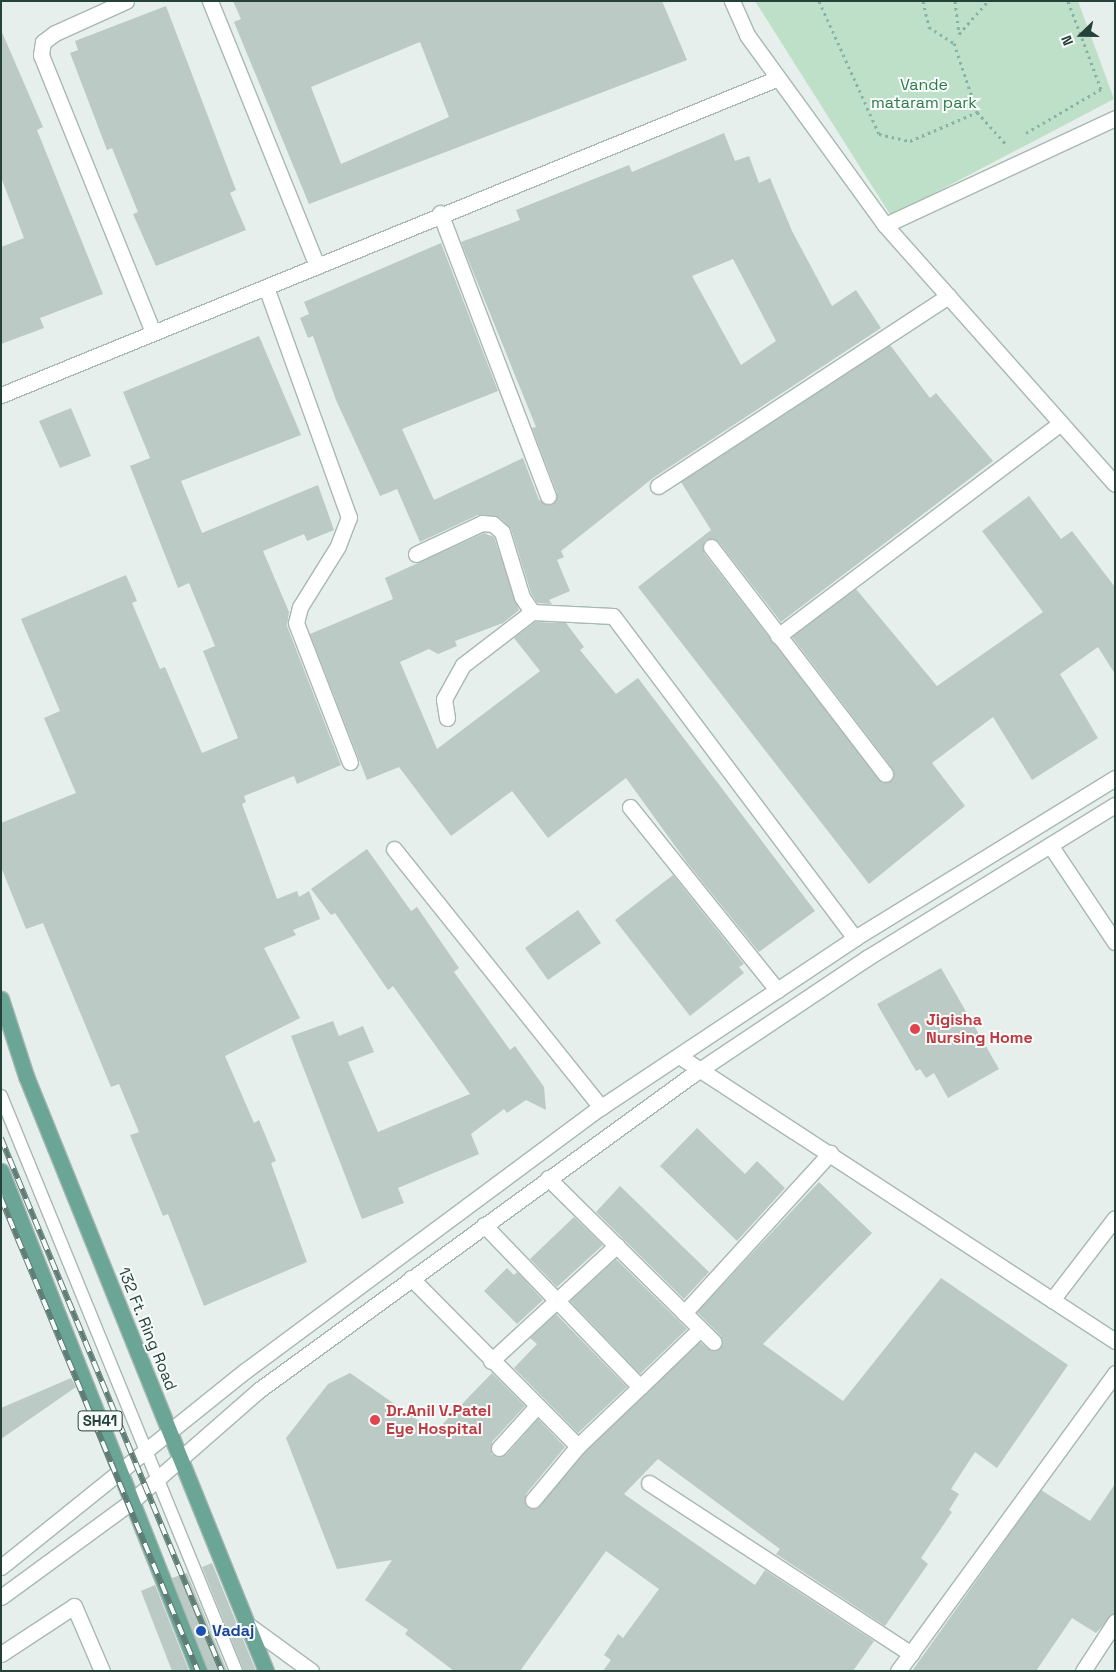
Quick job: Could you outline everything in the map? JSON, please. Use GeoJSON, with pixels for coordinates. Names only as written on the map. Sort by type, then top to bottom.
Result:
{"type":"FeatureCollection","features":[{"type":"Feature","properties":{"kind":"main road","name":"132 Ft. Ring Road"},"geometry":{"type":"LineString","coordinates":[[1,999],[26,1076],[266,1671]]}},
{"type":"Feature","properties":{"kind":"main road","name":"SH41"},"geometry":{"type":"LineString","coordinates":[[1,1171],[199,1671]]}},
{"type":"Feature","properties":{"kind":"street"},"geometry":{"type":"LineString","coordinates":[[126,1],[55,33],[43,42],[42,55],[154,332]]}},
{"type":"Feature","properties":{"kind":"street"},"geometry":{"type":"LineString","coordinates":[[210,1],[317,266]]}},
{"type":"Feature","properties":{"kind":"street"},"geometry":{"type":"LineString","coordinates":[[732,1],[747,35],[884,225],[1115,484]]}},
{"type":"Feature","properties":{"kind":"street"},"geometry":{"type":"LineString","coordinates":[[1,395],[317,266],[440,213],[778,78]]}},
{"type":"Feature","properties":{"kind":"street"},"geometry":{"type":"LineString","coordinates":[[884,225],[1115,118]]}},
{"type":"Feature","properties":{"kind":"street"},"geometry":{"type":"LineString","coordinates":[[440,213],[548,496]]}},
{"type":"Feature","properties":{"kind":"street"},"geometry":{"type":"LineString","coordinates":[[266,287],[349,517],[338,546],[300,607],[296,623],[350,762]]}},
{"type":"Feature","properties":{"kind":"street"},"geometry":{"type":"LineString","coordinates":[[658,486],[948,296]]}},
{"type":"Feature","properties":{"kind":"street"},"geometry":{"type":"LineString","coordinates":[[778,636],[1061,423]]}},
{"type":"Feature","properties":{"kind":"street"},"geometry":{"type":"LineString","coordinates":[[416,554],[482,523],[493,524],[502,532],[522,597],[532,612]]}},
{"type":"Feature","properties":{"kind":"street"},"geometry":{"type":"LineString","coordinates":[[710,546],[886,774]]}},
{"type":"Feature","properties":{"kind":"street"},"geometry":{"type":"LineString","coordinates":[[447,718],[444,699],[463,665],[532,612],[613,616],[628,631],[855,938]]}},
{"type":"Feature","properties":{"kind":"street"},"geometry":{"type":"LineString","coordinates":[[1,1567],[169,1430],[601,1107],[855,938],[1115,778]]}},
{"type":"Feature","properties":{"kind":"street"},"geometry":{"type":"LineString","coordinates":[[1,1597],[131,1502],[259,1390],[548,1178],[702,1068],[867,958],[1115,806]]}},
{"type":"Feature","properties":{"kind":"street"},"geometry":{"type":"LineString","coordinates":[[630,808],[777,990]]}},
{"type":"Feature","properties":{"kind":"street"},"geometry":{"type":"LineString","coordinates":[[1050,845],[1115,942]]}},
{"type":"Feature","properties":{"kind":"street"},"geometry":{"type":"LineString","coordinates":[[394,849],[601,1107]]}},
{"type":"Feature","properties":{"kind":"street"},"geometry":{"type":"LineString","coordinates":[[679,1056],[702,1068],[1115,1341]]}},
{"type":"Feature","properties":{"kind":"street"},"geometry":{"type":"LineString","coordinates":[[684,1313],[830,1153]]}},
{"type":"Feature","properties":{"kind":"street"},"geometry":{"type":"LineString","coordinates":[[548,1178],[714,1342]]}},
{"type":"Feature","properties":{"kind":"street"},"geometry":{"type":"LineString","coordinates":[[1052,1300],[1115,1218]]}},
{"type":"Feature","properties":{"kind":"street"},"geometry":{"type":"LineString","coordinates":[[484,1225],[640,1387]]}},
{"type":"Feature","properties":{"kind":"street"},"geometry":{"type":"LineString","coordinates":[[491,1361],[616,1245]]}},
{"type":"Feature","properties":{"kind":"street"},"geometry":{"type":"LineString","coordinates":[[411,1278],[491,1361],[578,1446]]}},
{"type":"Feature","properties":{"kind":"street"},"geometry":{"type":"LineString","coordinates":[[533,1500],[578,1446],[700,1329]]}},
{"type":"Feature","properties":{"kind":"street"},"geometry":{"type":"LineString","coordinates":[[898,1671],[1115,1373]]}},
{"type":"Feature","properties":{"kind":"street"},"geometry":{"type":"LineString","coordinates":[[499,1448],[537,1406]]}},
{"type":"Feature","properties":{"kind":"street"},"geometry":{"type":"LineString","coordinates":[[649,1484],[911,1654]]}},
{"type":"Feature","properties":{"kind":"street"},"geometry":{"type":"LineString","coordinates":[[1,1654],[74,1606],[102,1671]]}},
{"type":"Feature","properties":{"kind":"street"},"geometry":{"type":"LineString","coordinates":[[1082,1671],[1115,1622]]}},
{"type":"Feature","properties":{"kind":"street"},"geometry":{"type":"LineString","coordinates":[[248,1625],[311,1671]]}},
{"type":"Feature","properties":{"kind":"lane"},"geometry":{"type":"LineString","coordinates":[[1,1096],[144,1451],[158,1479],[236,1671]]}},
{"type":"Feature","properties":{"kind":"path"},"geometry":{"type":"LineString","coordinates":[[819,1],[879,134],[910,141],[977,112]]}},
{"type":"Feature","properties":{"kind":"path"},"geometry":{"type":"LineString","coordinates":[[924,1],[929,27],[954,43],[977,112],[1007,141],[1002,146]]}},
{"type":"Feature","properties":{"kind":"path"},"geometry":{"type":"LineString","coordinates":[[955,1],[959,34],[988,1]]}},
{"type":"Feature","properties":{"kind":"path"},"geometry":{"type":"LineString","coordinates":[[1021,136],[1101,89],[1068,1]]}},
{"type":"Feature","properties":{"kind":"path"},"geometry":{"type":"LineString","coordinates":[[997,150],[1013,140]]}},
{"type":"Feature","properties":{"kind":"green space","name":"Vande mataram park"},"geometry":{"type":"Polygon","coordinates":[[[755,1],[1078,1],[1114,99],[891,216],[755,1]]]}},
{"type":"Feature","properties":{"kind":"building"},"geometry":{"type":"Polygon","coordinates":[[[233,1],[662,1],[687,60],[309,204],[234,22],[241,19],[233,1]],[[420,42],[311,87],[341,164],[449,117],[420,42]]]}},
{"type":"Feature","properties":{"kind":"building"},"geometry":{"type":"Polygon","coordinates":[[[166,6],[236,190],[230,193],[246,230],[156,266],[133,214],[138,212],[112,148],[107,150],[70,53],[78,50],[75,41],[166,6]]]}},
{"type":"Feature","properties":{"kind":"building"},"geometry":{"type":"Polygon","coordinates":[[[1,30],[43,127],[37,130],[103,294],[40,318],[44,328],[1,344],[1,247],[24,238],[1,177],[1,30]]]}},
{"type":"Feature","properties":{"kind":"building"},"geometry":{"type":"Polygon","coordinates":[[[724,133],[735,161],[749,156],[759,183],[770,178],[792,231],[832,306],[856,290],[881,328],[653,478],[561,551],[564,557],[557,560],[570,591],[549,600],[552,604],[537,603],[531,593],[511,529],[499,517],[478,515],[420,542],[397,489],[380,496],[336,400],[313,336],[308,338],[300,318],[309,314],[304,302],[441,243],[498,391],[402,429],[434,500],[523,458],[539,500],[552,505],[557,493],[532,428],[536,427],[461,242],[520,220],[516,210],[629,165],[632,172],[724,133]],[[733,259],[692,276],[741,365],[776,341],[733,259]]]}},
{"type":"Feature","properties":{"kind":"building"},"geometry":{"type":"Polygon","coordinates":[[[259,336],[301,435],[181,481],[202,533],[318,485],[334,530],[307,541],[304,534],[263,551],[289,612],[287,626],[341,765],[297,784],[294,776],[244,796],[246,802],[242,804],[277,899],[297,891],[299,897],[309,891],[320,919],[293,930],[296,935],[264,948],[300,1018],[225,1056],[254,1123],[259,1120],[276,1161],[271,1163],[307,1262],[204,1306],[168,1214],[163,1216],[130,1135],[139,1132],[119,1084],[111,1087],[43,923],[26,929],[1,867],[1,823],[76,793],[44,718],[60,711],[21,619],[126,575],[137,601],[132,603],[160,669],[165,667],[202,753],[238,738],[203,651],[215,646],[189,583],[178,588],[130,466],[150,458],[123,392],[259,336]]]}},
{"type":"Feature","properties":{"kind":"building"},"geometry":{"type":"Polygon","coordinates":[[[890,345],[930,398],[936,393],[993,461],[781,622],[718,541],[705,540],[704,553],[882,783],[893,778],[892,768],[792,637],[856,589],[937,686],[1043,612],[982,531],[1029,496],[1061,539],[1072,531],[1115,587],[1115,674],[1098,647],[1060,674],[1098,738],[1032,780],[993,717],[932,763],[965,806],[869,884],[638,587],[711,530],[681,482],[890,345]]]}},
{"type":"Feature","properties":{"kind":"building"},"geometry":{"type":"Polygon","coordinates":[[[71,408],[91,456],[60,468],[39,421],[71,408]]]}},
{"type":"Feature","properties":{"kind":"building"},"geometry":{"type":"Polygon","coordinates":[[[484,533],[494,537],[519,610],[503,623],[455,641],[457,646],[438,654],[429,649],[400,662],[437,749],[540,671],[514,638],[535,622],[566,623],[584,647],[580,650],[616,694],[638,678],[815,911],[759,952],[688,864],[626,778],[548,838],[512,791],[451,836],[399,767],[367,780],[310,634],[393,599],[385,578],[484,533]]]}},
{"type":"Feature","properties":{"kind":"building"},"geometry":{"type":"Polygon","coordinates":[[[367,849],[411,911],[417,907],[459,968],[454,972],[510,1050],[515,1046],[544,1087],[546,1110],[526,1100],[507,1113],[504,1109],[471,1134],[479,1154],[398,1188],[404,1203],[362,1219],[291,1036],[333,1021],[339,1036],[363,1026],[374,1052],[348,1062],[378,1132],[470,1094],[393,986],[388,990],[335,913],[331,915],[311,889],[367,849]]]}},
{"type":"Feature","properties":{"kind":"building"},"geometry":{"type":"Polygon","coordinates":[[[673,875],[744,964],[739,967],[744,973],[690,1016],[615,920],[673,875]]]}},
{"type":"Feature","properties":{"kind":"building"},"geometry":{"type":"Polygon","coordinates":[[[578,910],[601,943],[548,980],[525,948],[578,910]]]}},
{"type":"Feature","properties":{"kind":"building"},"geometry":{"type":"Polygon","coordinates":[[[941,968],[999,1069],[948,1098],[934,1073],[926,1078],[920,1069],[916,1071],[877,1004],[941,968]]]}},
{"type":"Feature","properties":{"kind":"building"},"geometry":{"type":"Polygon","coordinates":[[[697,1128],[745,1174],[757,1161],[785,1188],[737,1241],[660,1166],[697,1128]]]}},
{"type":"Feature","properties":{"kind":"building"},"geometry":{"type":"Polygon","coordinates":[[[819,1182],[872,1233],[763,1344],[843,1401],[941,1278],[1068,1365],[997,1468],[975,1452],[951,1489],[959,1494],[949,1510],[952,1512],[921,1558],[928,1564],[885,1626],[776,1554],[780,1549],[658,1459],[624,1494],[755,1585],[765,1570],[874,1641],[853,1671],[603,1671],[611,1660],[604,1655],[618,1634],[623,1638],[659,1589],[606,1551],[520,1671],[454,1671],[405,1634],[408,1630],[365,1600],[392,1560],[337,1569],[286,1438],[328,1384],[350,1373],[435,1432],[492,1373],[525,1406],[492,1442],[492,1455],[506,1455],[538,1419],[565,1447],[526,1494],[527,1507],[537,1509],[585,1452],[700,1342],[711,1351],[721,1348],[721,1336],[697,1312],[819,1182]]]}},
{"type":"Feature","properties":{"kind":"building"},"geometry":{"type":"Polygon","coordinates":[[[620,1186],[709,1272],[684,1299],[596,1212],[620,1186]]]}},
{"type":"Feature","properties":{"kind":"building"},"geometry":{"type":"Polygon","coordinates":[[[574,1217],[603,1245],[557,1287],[530,1259],[574,1217]]]}},
{"type":"Feature","properties":{"kind":"building"},"geometry":{"type":"Polygon","coordinates":[[[616,1259],[687,1329],[640,1374],[570,1301],[616,1259]]]}},
{"type":"Feature","properties":{"kind":"building"},"geometry":{"type":"Polygon","coordinates":[[[507,1268],[514,1275],[517,1272],[543,1300],[517,1324],[484,1291],[507,1268]]]}},
{"type":"Feature","properties":{"kind":"building"},"geometry":{"type":"Polygon","coordinates":[[[556,1314],[627,1387],[578,1433],[514,1368],[537,1344],[530,1338],[556,1314]]]}},
{"type":"Feature","properties":{"kind":"building"},"geometry":{"type":"Polygon","coordinates":[[[71,1378],[76,1387],[1,1439],[1,1408],[71,1378]]]}},
{"type":"Feature","properties":{"kind":"building"},"geometry":{"type":"Polygon","coordinates":[[[1115,1484],[1115,1613],[1096,1633],[1072,1618],[1036,1671],[912,1671],[1041,1490],[1090,1521],[1115,1484]]]}},
{"type":"Feature","properties":{"kind":"building"},"geometry":{"type":"Polygon","coordinates":[[[212,1563],[256,1671],[244,1671],[202,1567],[212,1563]]]}},
{"type":"Feature","properties":{"kind":"building"},"geometry":{"type":"Polygon","coordinates":[[[187,1573],[227,1671],[208,1671],[172,1578],[187,1573]]]}},
{"type":"Feature","properties":{"kind":"building"},"geometry":{"type":"Polygon","coordinates":[[[155,1585],[189,1671],[172,1671],[141,1591],[155,1585]]]}},
{"type":"Feature","properties":{"kind":"railway"},"geometry":{"type":"LineString","coordinates":[[1,1138],[222,1671]]}},
{"type":"Feature","properties":{"kind":"railway"},"geometry":{"type":"LineString","coordinates":[[1,1198],[198,1671]]}},
{"type":"Feature","properties":{"kind":"place","name":"Jigisha Nursing Home"},"geometry":{"type":"Point","coordinates":[915,1029]}},
{"type":"Feature","properties":{"kind":"place","name":"Dr.Anil V.Patel Eye Hospital"},"geometry":{"type":"Point","coordinates":[375,1420]}},
{"type":"Feature","properties":{"kind":"place","name":"Vadaj"},"geometry":{"type":"Point","coordinates":[201,1631]}}]}
